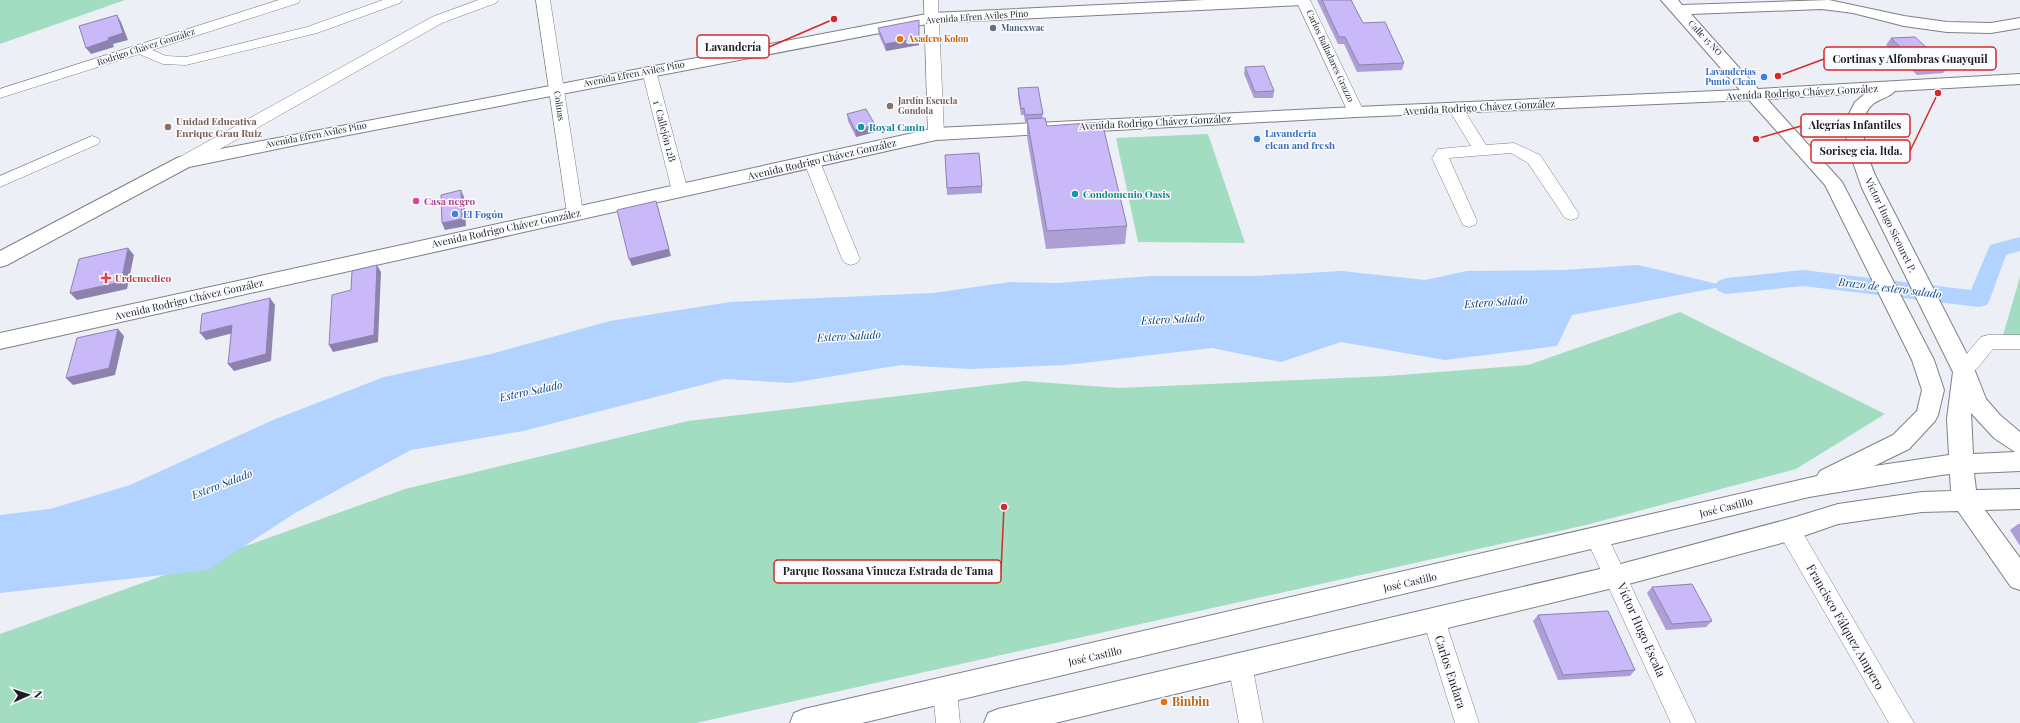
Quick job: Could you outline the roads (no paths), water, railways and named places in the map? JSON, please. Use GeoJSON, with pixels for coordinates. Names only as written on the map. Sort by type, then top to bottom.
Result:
{"type":"FeatureCollection","features":[{"type":"Feature","properties":{"kind":"street","name":"Rodrigo Chávez González"},"geometry":{"type":"LineString","coordinates":[[0,94],[293,0]]}},
{"type":"Feature","properties":{"kind":"street"},"geometry":{"type":"LineString","coordinates":[[139,49],[163,60],[186,61],[318,28],[395,0]]}},
{"type":"Feature","properties":{"kind":"street"},"geometry":{"type":"LineString","coordinates":[[184,162],[437,20],[491,0]]}},
{"type":"Feature","properties":{"kind":"street","name":"Colinas"},"geometry":{"type":"LineString","coordinates":[[543,0],[576,213]]}},
{"type":"Feature","properties":{"kind":"street"},"geometry":{"type":"LineString","coordinates":[[931,0],[936,134]]}},
{"type":"Feature","properties":{"kind":"street","name":"Avenida Efren Aviles Pino"},"geometry":{"type":"LineString","coordinates":[[0,260],[184,162],[649,71],[932,18],[1303,0]]}},
{"type":"Feature","properties":{"kind":"street","name":"Carlos Balladares Grazzo"},"geometry":{"type":"LineString","coordinates":[[1303,0],[1356,112]]}},
{"type":"Feature","properties":{"kind":"street"},"geometry":{"type":"LineString","coordinates":[[1674,5],[1822,4],[1841,6],[1938,26],[1992,27],[2020,23]]}},
{"type":"Feature","properties":{"kind":"street","name":"Calle 15 NO"},"geometry":{"type":"LineString","coordinates":[[1674,5],[1756,94]]}},
{"type":"Feature","properties":{"kind":"street","name":"1° Callejón 12B"},"geometry":{"type":"LineString","coordinates":[[649,71],[680,191]]}},
{"type":"Feature","properties":{"kind":"street","name":"Avenida Rodrigo Chávez González"},"geometry":{"type":"LineString","coordinates":[[0,341],[936,134],[2020,80]]}},
{"type":"Feature","properties":{"kind":"street","name":"Víctor Hugo Sicouret P."},"geometry":{"type":"LineString","coordinates":[[1900,86],[1870,96],[1863,103],[1857,115],[1855,134],[1858,151],[1870,185],[1961,364],[1977,404],[1993,424],[2020,444]]}},
{"type":"Feature","properties":{"kind":"street"},"geometry":{"type":"LineString","coordinates":[[1756,94],[1833,182],[1924,360],[1933,390],[1927,415],[1901,442],[1809,487]]}},
{"type":"Feature","properties":{"kind":"street"},"geometry":{"type":"LineString","coordinates":[[1456,108],[1481,150]]}},
{"type":"Feature","properties":{"kind":"street"},"geometry":{"type":"LineString","coordinates":[[0,182],[92,141]]}},
{"type":"Feature","properties":{"kind":"street"},"geometry":{"type":"LineString","coordinates":[[1469,221],[1440,158],[1444,153],[1514,148],[1525,153],[1534,159],[1572,214]]}},
{"type":"Feature","properties":{"kind":"street"},"geometry":{"type":"LineString","coordinates":[[812,162],[851,259]]}},
{"type":"Feature","properties":{"kind":"street"},"geometry":{"type":"LineString","coordinates":[[2020,342],[1988,342],[1961,364],[1959,419],[1964,500],[2020,579]]}},
{"type":"Feature","properties":{"kind":"street","name":"José Castillo"},"geometry":{"type":"LineString","coordinates":[[804,723],[1598,538],[1809,487],[1941,465],[2020,460]]}},
{"type":"Feature","properties":{"kind":"street"},"geometry":{"type":"LineString","coordinates":[[998,723],[1240,664],[1434,620],[1617,576],[1789,530],[1838,514],[1922,502],[2020,499]]}},
{"type":"Feature","properties":{"kind":"street","name":"Francisco Fálquez Ampero"},"geometry":{"type":"LineString","coordinates":[[1789,530],[1902,723]]}},
{"type":"Feature","properties":{"kind":"street","name":"Víctor Hugo Escala"},"geometry":{"type":"LineString","coordinates":[[1598,538],[1617,576],[1684,723]]}},
{"type":"Feature","properties":{"kind":"street","name":"Carlos Endara"},"geometry":{"type":"LineString","coordinates":[[1434,620],[1467,723]]}},
{"type":"Feature","properties":{"kind":"street"},"geometry":{"type":"LineString","coordinates":[[1240,664],[1251,723]]}},
{"type":"Feature","properties":{"kind":"street"},"geometry":{"type":"LineString","coordinates":[[945,691],[948,723]]}},
{"type":"Feature","properties":{"kind":"water","name":"Estero Salado"},"geometry":{"type":"Polygon","coordinates":[[[1638,265],[1726,286],[1572,315],[1557,346],[1445,360],[1341,342],[1281,362],[1212,348],[1066,365],[969,369],[901,365],[791,383],[725,379],[523,431],[411,450],[295,513],[208,570],[0,593],[0,515],[50,509],[130,485],[273,420],[384,377],[491,354],[610,321],[730,302],[933,293],[1010,282],[1058,283],[1151,276],[1253,276],[1342,271],[1425,280],[1467,271],[1563,270],[1638,265]]]}},
{"type":"Feature","properties":{"kind":"waterway","name":"Brazo de estero salado"},"geometry":{"type":"LineString","coordinates":[[1726,286],[1803,278],[1979,299],[1997,250],[2020,244]]}},
{"type":"Feature","properties":{"kind":"place","name":"Lavandería"},"geometry":{"type":"Point","coordinates":[834,19]}},
{"type":"Feature","properties":{"kind":"place","name":"Manexwae"},"geometry":{"type":"Point","coordinates":[993,28]}},
{"type":"Feature","properties":{"kind":"place","name":"Asadero Kolon"},"geometry":{"type":"Point","coordinates":[900,39]}},
{"type":"Feature","properties":{"kind":"place","name":"Cortinas y Alfombras Guayquil"},"geometry":{"type":"Point","coordinates":[1778,76]}},
{"type":"Feature","properties":{"kind":"place","name":"Lavanderias Punto Clean"},"geometry":{"type":"Point","coordinates":[1764,77]}},
{"type":"Feature","properties":{"kind":"place","name":"Soriseg cia. ltda."},"geometry":{"type":"Point","coordinates":[1938,93]}},
{"type":"Feature","properties":{"kind":"place","name":"Jardín Escuela Gondola"},"geometry":{"type":"Point","coordinates":[890,106]}},
{"type":"Feature","properties":{"kind":"place","name":"Unidad Educativa Enrique Grau Ruiz"},"geometry":{"type":"Point","coordinates":[168,127]}},
{"type":"Feature","properties":{"kind":"place","name":"Royal Canin"},"geometry":{"type":"Point","coordinates":[861,127]}},
{"type":"Feature","properties":{"kind":"place","name":"Lavanderia clean and fresh"},"geometry":{"type":"Point","coordinates":[1257,139]}},
{"type":"Feature","properties":{"kind":"place","name":"Alegrías Infantiles"},"geometry":{"type":"Point","coordinates":[1756,139]}},
{"type":"Feature","properties":{"kind":"place","name":"Condomenio Oasis"},"geometry":{"type":"Point","coordinates":[1075,194]}},
{"type":"Feature","properties":{"kind":"place","name":"Casa negro"},"geometry":{"type":"Point","coordinates":[416,201]}},
{"type":"Feature","properties":{"kind":"place","name":"El Fogón"},"geometry":{"type":"Point","coordinates":[455,214]}},
{"type":"Feature","properties":{"kind":"place","name":"Urdemedico"},"geometry":{"type":"Point","coordinates":[106,278]}},
{"type":"Feature","properties":{"kind":"place","name":"Parque Rossana Vinueza Estrada de Tama"},"geometry":{"type":"Point","coordinates":[1004,507]}},
{"type":"Feature","properties":{"kind":"place","name":"Binbin"},"geometry":{"type":"Point","coordinates":[1164,702]}}]}
